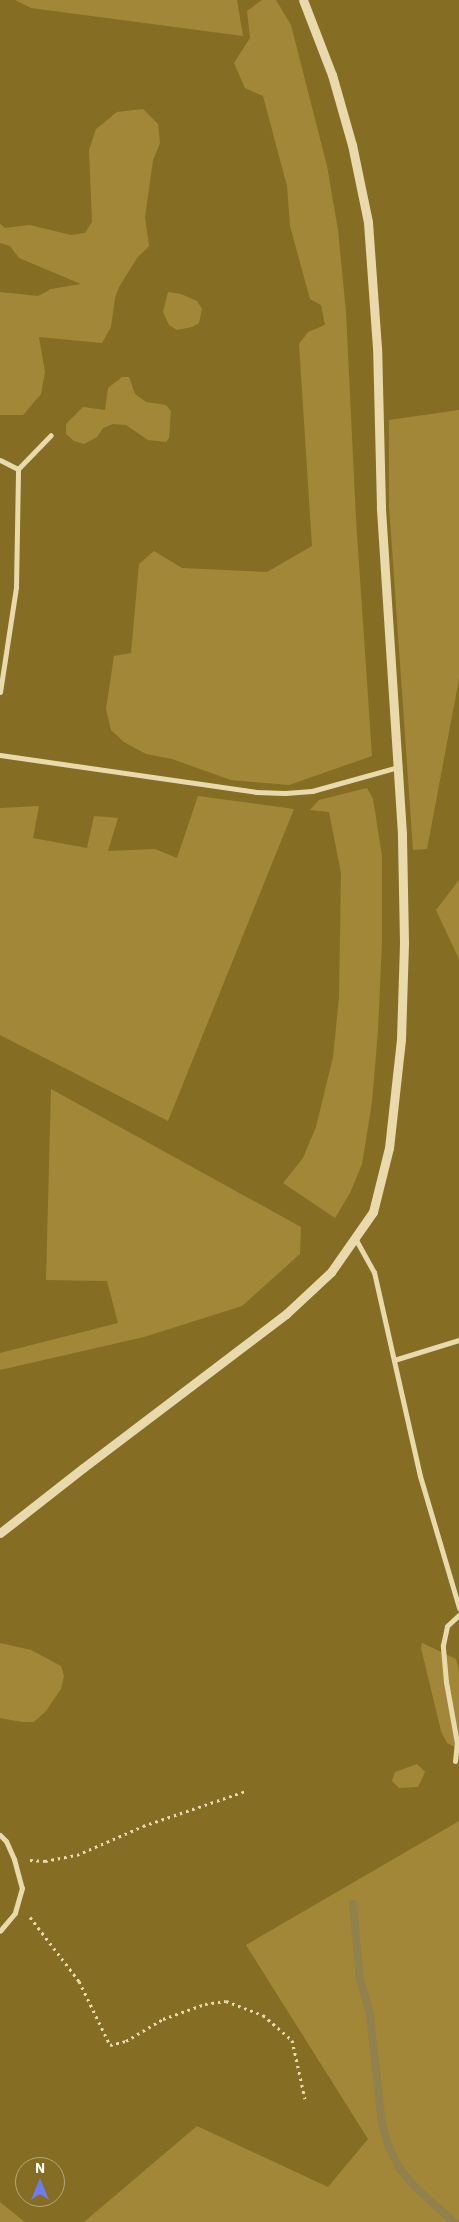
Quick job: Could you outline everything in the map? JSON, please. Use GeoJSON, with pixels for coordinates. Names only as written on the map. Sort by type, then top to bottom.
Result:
{"type":"FeatureCollection","features":[{"type":"Feature","properties":{"kind":"street"},"geometry":{"type":"LineString","coordinates":[[0,1533],[82,1468],[286,1314],[332,1272],[372,1212],[389,1148],[400,1039],[404,942],[398,767],[381,507],[377,348],[368,222],[352,145],[332,75],[303,0]]}},
{"type":"Feature","properties":{"kind":"street"},"geometry":{"type":"LineString","coordinates":[[0,692],[16,586],[18,469],[51,435]]}},
{"type":"Feature","properties":{"kind":"street"},"geometry":{"type":"LineString","coordinates":[[0,460],[18,469]]}},
{"type":"Feature","properties":{"kind":"street"},"geometry":{"type":"LineString","coordinates":[[0,755],[256,792],[285,793],[312,791],[398,767]]}},
{"type":"Feature","properties":{"kind":"street"},"geometry":{"type":"LineString","coordinates":[[354,1238],[374,1272],[420,1476],[459,1608]]}},
{"type":"Feature","properties":{"kind":"street"},"geometry":{"type":"LineString","coordinates":[[394,1360],[459,1340]]}},
{"type":"Feature","properties":{"kind":"street"},"geometry":{"type":"LineString","coordinates":[[455,1761],[457,1743],[446,1682],[443,1644],[447,1626],[459,1616]]}},
{"type":"Feature","properties":{"kind":"street"},"geometry":{"type":"LineString","coordinates":[[0,1834],[6,1841],[14,1859],[22,1888],[19,1902],[9,1923],[0,1931]]}},
{"type":"Feature","properties":{"kind":"path"},"geometry":{"type":"LineString","coordinates":[[14,1859],[45,1861],[77,1855],[143,1826],[246,1791]]}},
{"type":"Feature","properties":{"kind":"path"},"geometry":{"type":"LineString","coordinates":[[19,1902],[79,1981],[110,2044],[126,2041],[163,2019],[204,2004],[226,2001],[263,2015],[292,2040],[305,2099]]}},
{"type":"Feature","properties":{"kind":"shaded area"},"geometry":{"type":"Polygon","coordinates":[[[15,0],[237,0],[243,36],[31,8],[15,0]]]}},
{"type":"Feature","properties":{"kind":"shaded area"},"geometry":{"type":"Polygon","coordinates":[[[262,0],[276,0],[291,25],[327,166],[338,230],[346,312],[356,519],[372,756],[289,785],[231,780],[172,759],[146,754],[124,742],[111,730],[106,709],[114,656],[131,653],[139,564],[154,551],[182,568],[267,572],[312,546],[299,344],[308,332],[325,325],[321,305],[310,299],[290,226],[287,186],[263,96],[245,88],[234,63],[250,38],[247,11],[262,0]]]}},
{"type":"Feature","properties":{"kind":"shaded area"},"geometry":{"type":"Polygon","coordinates":[[[143,109],[158,124],[160,143],[153,160],[145,217],[149,246],[137,258],[119,287],[115,298],[111,327],[102,343],[39,337],[45,372],[41,394],[23,415],[0,415],[0,292],[38,296],[51,289],[81,284],[19,258],[10,246],[0,243],[0,224],[5,228],[30,225],[71,235],[85,233],[92,222],[89,150],[96,129],[117,112],[143,109]]]}},
{"type":"Feature","properties":{"kind":"shaded area"},"geometry":{"type":"Polygon","coordinates":[[[168,292],[181,294],[197,301],[202,309],[199,323],[192,327],[177,330],[169,325],[163,312],[168,292]]]}},
{"type":"Feature","properties":{"kind":"shaded area"},"geometry":{"type":"Polygon","coordinates":[[[122,377],[129,377],[135,394],[146,402],[166,405],[171,411],[169,438],[166,442],[148,440],[126,425],[113,424],[103,428],[97,437],[84,444],[74,441],[66,434],[66,424],[83,407],[105,410],[108,388],[122,377]]]}},
{"type":"Feature","properties":{"kind":"shaded area"},"geometry":{"type":"Polygon","coordinates":[[[459,410],[459,679],[427,849],[413,850],[389,505],[389,420],[459,410]]]}},
{"type":"Feature","properties":{"kind":"shaded area"},"geometry":{"type":"Polygon","coordinates":[[[367,788],[373,799],[382,856],[382,940],[378,1031],[372,1102],[362,1164],[350,1193],[335,1218],[283,1183],[303,1158],[316,1127],[333,1057],[339,998],[341,873],[329,812],[310,810],[319,800],[367,788]]]}},
{"type":"Feature","properties":{"kind":"shaded area"},"geometry":{"type":"Polygon","coordinates":[[[198,796],[294,809],[168,1121],[0,1035],[0,808],[39,806],[33,838],[87,848],[94,816],[118,818],[108,851],[155,849],[177,858],[198,796]]]}},
{"type":"Feature","properties":{"kind":"shaded area"},"geometry":{"type":"Polygon","coordinates":[[[459,880],[459,959],[436,910],[459,880]]]}},
{"type":"Feature","properties":{"kind":"shaded area"},"geometry":{"type":"Polygon","coordinates":[[[51,1089],[301,1227],[300,1254],[242,1306],[144,1337],[0,1370],[0,1353],[118,1323],[107,1281],[46,1280],[51,1089]]]}},
{"type":"Feature","properties":{"kind":"shaded area"},"geometry":{"type":"Polygon","coordinates":[[[0,1643],[31,1650],[61,1666],[64,1676],[61,1689],[46,1711],[34,1722],[0,1718],[0,1643]]]}},
{"type":"Feature","properties":{"kind":"shaded area"},"geometry":{"type":"Polygon","coordinates":[[[422,1643],[456,1659],[459,1671],[459,1749],[447,1743],[441,1731],[421,1648],[422,1643]]]}},
{"type":"Feature","properties":{"kind":"shaded area"},"geometry":{"type":"Polygon","coordinates":[[[417,1764],[425,1772],[418,1787],[399,1788],[392,1781],[395,1772],[417,1764]]]}},
{"type":"Feature","properties":{"kind":"shaded area"},"geometry":{"type":"Polygon","coordinates":[[[459,1821],[459,2222],[84,2222],[197,2126],[328,2187],[368,2139],[246,1945],[459,1821]]]}},
{"type":"Feature","properties":{"kind":"shaded area"},"geometry":{"type":"Polygon","coordinates":[[[0,2202],[25,2222],[0,2222],[0,2202]]]}},
{"type":"Feature","properties":{"kind":"waterway"},"geometry":{"type":"LineString","coordinates":[[353,1904],[360,1979],[370,2015],[382,2123],[389,2148],[400,2169],[417,2189],[454,2222]]}}]}
